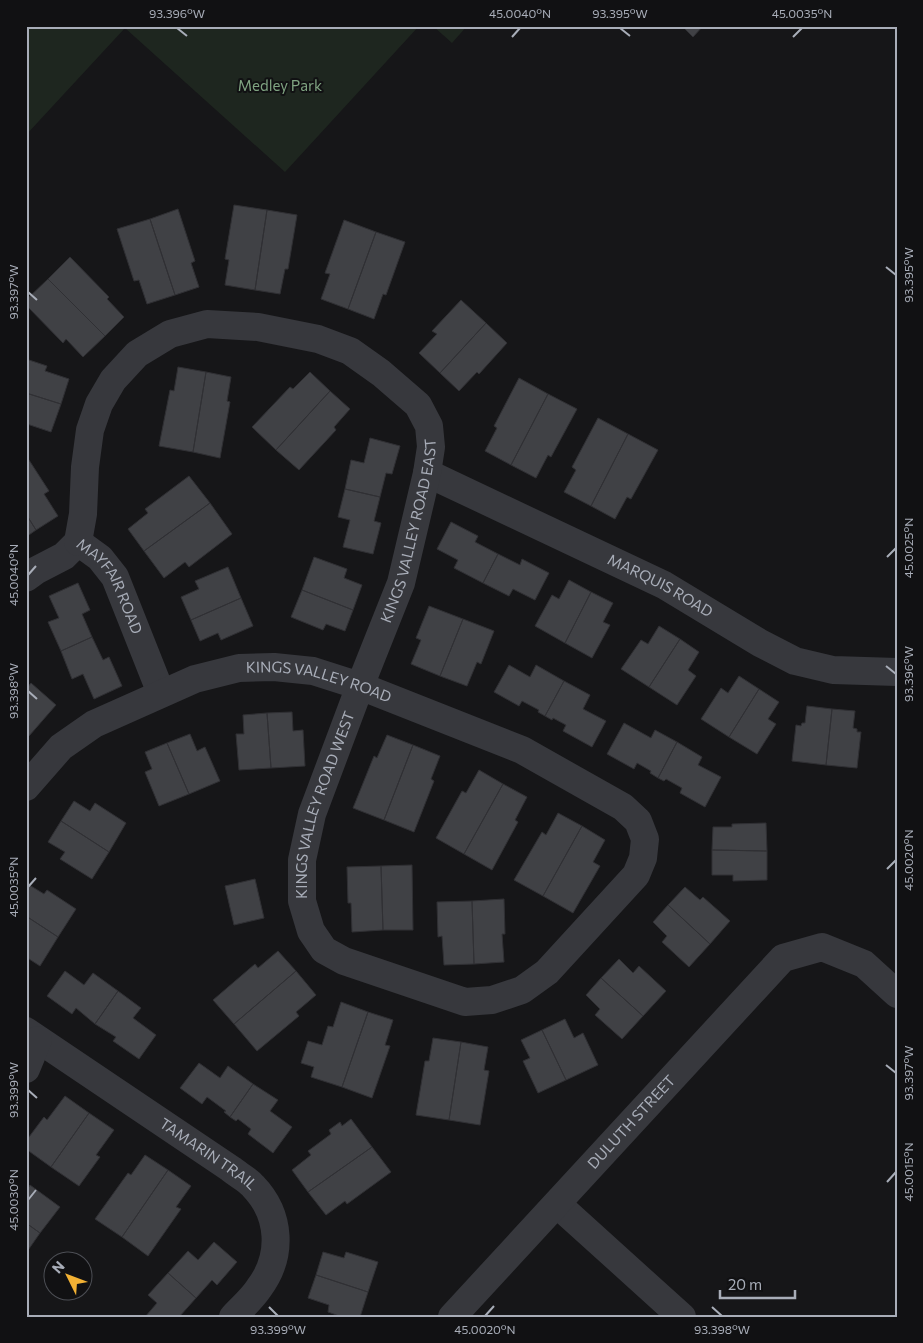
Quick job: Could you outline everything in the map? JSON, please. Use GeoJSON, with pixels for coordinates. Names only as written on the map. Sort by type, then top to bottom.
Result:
{"type":"FeatureCollection","features":[{"type":"Feature","properties":{"kind":"street","name":"KINGS VALLEY ROAD EAST"},"geometry":{"type":"LineString","coordinates":[[78,542],[83,514],[85,467],[90,430],[100,404],[113,380],[137,354],[170,334],[207,324],[258,327],[318,339],[350,352],[381,373],[418,405],[429,426],[431,447],[427,473],[401,583],[360,686]]}},
{"type":"Feature","properties":{"kind":"street","name":"MARQUIS ROAD"},"geometry":{"type":"LineString","coordinates":[[427,473],[664,586],[795,662],[833,670],[897,672]]}},
{"type":"Feature","properties":{"kind":"street","name":"MAYFAIR ROAD"},"geometry":{"type":"LineString","coordinates":[[26,578],[64,556],[78,542],[100,558],[115,576],[162,694]]}},
{"type":"Feature","properties":{"kind":"street","name":"KINGS VALLEY ROAD"},"geometry":{"type":"LineString","coordinates":[[26,787],[61,747],[94,724],[195,679],[239,668],[265,667],[313,671],[360,686],[522,750],[623,807]]}},
{"type":"Feature","properties":{"kind":"street","name":"KINGS VALLEY ROAD WEST"},"geometry":{"type":"LineString","coordinates":[[360,686],[312,814],[302,860],[302,901],[311,931],[324,950],[344,961],[465,1002],[492,1000],[522,990],[547,972],[636,875],[643,858],[645,839],[638,821],[623,807]]}},
{"type":"Feature","properties":{"kind":"street","name":"DULUTH STREET"},"geometry":{"type":"LineString","coordinates":[[452,1317],[783,958],[822,947],[864,964],[897,994]]}},
{"type":"Feature","properties":{"kind":"street","name":"TAMARIN TRAIL"},"geometry":{"type":"LineString","coordinates":[[26,1069],[32,1035],[252,1185],[265,1201],[274,1221],[276,1244],[272,1266],[259,1288],[233,1317]]}},
{"type":"Feature","properties":{"kind":"street"},"geometry":{"type":"LineString","coordinates":[[557,1204],[682,1317]]}},
{"type":"Feature","properties":{"kind":"green space","name":"Medley Park"},"geometry":{"type":"Polygon","coordinates":[[[26,26],[419,26],[285,172],[125,28],[26,135],[26,26]]]}},
{"type":"Feature","properties":{"kind":"green space"},"geometry":{"type":"Polygon","coordinates":[[[433,26],[467,26],[452,43],[433,26]]]}},
{"type":"Feature","properties":{"kind":"building"},"geometry":{"type":"Polygon","coordinates":[[[682,26],[703,26],[693,37],[682,26]]]}},
{"type":"Feature","properties":{"kind":"building"},"geometry":{"type":"Polygon","coordinates":[[[234,205],[267,210],[255,290],[225,285],[229,260],[225,259],[234,205]]]}},
{"type":"Feature","properties":{"kind":"building"},"geometry":{"type":"Polygon","coordinates":[[[178,209],[195,261],[191,263],[199,287],[175,295],[150,219],[178,209]]]}},
{"type":"Feature","properties":{"kind":"building"},"geometry":{"type":"Polygon","coordinates":[[[267,210],[297,215],[288,269],[285,269],[280,294],[255,290],[267,210]]]}},
{"type":"Feature","properties":{"kind":"building"},"geometry":{"type":"Polygon","coordinates":[[[150,219],[175,295],[147,304],[139,280],[134,281],[117,229],[150,219]]]}},
{"type":"Feature","properties":{"kind":"building"},"geometry":{"type":"Polygon","coordinates":[[[344,220],[376,232],[348,309],[321,299],[330,274],[325,273],[344,220]]]}},
{"type":"Feature","properties":{"kind":"building"},"geometry":{"type":"Polygon","coordinates":[[[376,232],[405,242],[386,295],[383,294],[374,319],[348,309],[376,232]]]}},
{"type":"Feature","properties":{"kind":"building"},"geometry":{"type":"Polygon","coordinates":[[[70,257],[109,297],[107,299],[124,317],[105,336],[48,279],[70,257]]]}},
{"type":"Feature","properties":{"kind":"building"},"geometry":{"type":"Polygon","coordinates":[[[48,279],[105,336],[83,357],[66,339],[63,343],[26,305],[26,300],[48,279]]]}},
{"type":"Feature","properties":{"kind":"building"},"geometry":{"type":"Polygon","coordinates":[[[461,300],[486,323],[440,373],[419,353],[437,334],[432,331],[461,300]]]}},
{"type":"Feature","properties":{"kind":"building"},"geometry":{"type":"Polygon","coordinates":[[[486,323],[507,343],[479,374],[477,372],[459,391],[440,373],[486,323]]]}},
{"type":"Feature","properties":{"kind":"building"},"geometry":{"type":"Polygon","coordinates":[[[26,359],[47,366],[45,371],[69,379],[61,404],[26,393],[26,359]]]}},
{"type":"Feature","properties":{"kind":"building"},"geometry":{"type":"Polygon","coordinates":[[[178,367],[206,372],[193,452],[159,446],[170,390],[174,391],[178,367]]]}},
{"type":"Feature","properties":{"kind":"building"},"geometry":{"type":"Polygon","coordinates":[[[206,372],[231,377],[227,401],[230,402],[220,458],[193,452],[206,372]]]}},
{"type":"Feature","properties":{"kind":"building"},"geometry":{"type":"Polygon","coordinates":[[[310,372],[330,391],[276,450],[252,427],[290,387],[293,389],[310,372]]]}},
{"type":"Feature","properties":{"kind":"building"},"geometry":{"type":"Polygon","coordinates":[[[519,378],[548,394],[511,465],[485,451],[497,428],[494,426],[519,378]]]}},
{"type":"Feature","properties":{"kind":"building"},"geometry":{"type":"Polygon","coordinates":[[[330,391],[350,409],[334,427],[336,430],[299,470],[276,450],[330,391]]]}},
{"type":"Feature","properties":{"kind":"building"},"geometry":{"type":"Polygon","coordinates":[[[26,393],[61,404],[51,432],[27,424],[26,427],[26,393]]]}},
{"type":"Feature","properties":{"kind":"building"},"geometry":{"type":"Polygon","coordinates":[[[548,394],[577,409],[551,457],[548,455],[536,478],[511,465],[548,394]]]}},
{"type":"Feature","properties":{"kind":"building"},"geometry":{"type":"Polygon","coordinates":[[[598,418],[628,434],[591,506],[564,492],[576,470],[572,467],[598,418]]]}},
{"type":"Feature","properties":{"kind":"building"},"geometry":{"type":"Polygon","coordinates":[[[628,434],[658,450],[631,499],[627,497],[615,519],[591,506],[628,434]]]}},
{"type":"Feature","properties":{"kind":"building"},"geometry":{"type":"Polygon","coordinates":[[[370,438],[400,446],[392,474],[386,473],[380,497],[345,489],[351,460],[364,463],[370,438]]]}},
{"type":"Feature","properties":{"kind":"building"},"geometry":{"type":"Polygon","coordinates":[[[27,457],[49,491],[44,494],[58,516],[36,530],[26,514],[27,457]]]}},
{"type":"Feature","properties":{"kind":"building"},"geometry":{"type":"Polygon","coordinates":[[[189,476],[210,503],[144,551],[128,529],[148,513],[145,509],[189,476]]]}},
{"type":"Feature","properties":{"kind":"building"},"geometry":{"type":"Polygon","coordinates":[[[345,489],[380,497],[374,521],[381,523],[373,554],[343,547],[350,520],[338,517],[345,489]]]}},
{"type":"Feature","properties":{"kind":"building"},"geometry":{"type":"Polygon","coordinates":[[[210,503],[232,534],[189,567],[185,562],[164,578],[144,551],[210,503]]]}},
{"type":"Feature","properties":{"kind":"building"},"geometry":{"type":"Polygon","coordinates":[[[26,514],[36,530],[26,537],[26,514]]]}},
{"type":"Feature","properties":{"kind":"building"},"geometry":{"type":"Polygon","coordinates":[[[451,522],[478,536],[475,542],[498,554],[483,583],[454,568],[458,560],[437,549],[451,522]]]}},
{"type":"Feature","properties":{"kind":"building"},"geometry":{"type":"Polygon","coordinates":[[[498,554],[520,565],[522,559],[549,573],[535,600],[513,589],[509,596],[483,583],[498,554]]]}},
{"type":"Feature","properties":{"kind":"building"},"geometry":{"type":"Polygon","coordinates":[[[314,557],[347,569],[344,578],[362,585],[353,610],[302,590],[314,557]]]}},
{"type":"Feature","properties":{"kind":"building"},"geometry":{"type":"Polygon","coordinates":[[[228,567],[241,598],[191,620],[181,597],[199,589],[195,581],[228,567]]]}},
{"type":"Feature","properties":{"kind":"building"},"geometry":{"type":"Polygon","coordinates":[[[569,580],[591,592],[565,643],[535,626],[552,595],[559,599],[569,580]]]}},
{"type":"Feature","properties":{"kind":"building"},"geometry":{"type":"Polygon","coordinates":[[[78,583],[90,610],[82,614],[92,637],[61,651],[48,622],[59,618],[49,596],[78,583]]]}},
{"type":"Feature","properties":{"kind":"building"},"geometry":{"type":"Polygon","coordinates":[[[302,590],[353,610],[345,631],[326,624],[323,630],[291,617],[302,590]]]}},
{"type":"Feature","properties":{"kind":"building"},"geometry":{"type":"Polygon","coordinates":[[[591,592],[613,603],[603,622],[610,625],[592,658],[565,643],[591,592]]]}},
{"type":"Feature","properties":{"kind":"building"},"geometry":{"type":"Polygon","coordinates":[[[241,598],[253,626],[221,640],[218,633],[200,641],[191,620],[241,598]]]}},
{"type":"Feature","properties":{"kind":"building"},"geometry":{"type":"Polygon","coordinates":[[[429,606],[463,619],[440,676],[411,664],[421,640],[416,638],[429,606]]]}},
{"type":"Feature","properties":{"kind":"building"},"geometry":{"type":"Polygon","coordinates":[[[463,619],[494,631],[481,664],[477,662],[467,686],[440,676],[463,619]]]}},
{"type":"Feature","properties":{"kind":"building"},"geometry":{"type":"Polygon","coordinates":[[[659,626],[680,639],[649,687],[621,669],[641,640],[648,644],[659,626]]]}},
{"type":"Feature","properties":{"kind":"building"},"geometry":{"type":"Polygon","coordinates":[[[92,637],[103,660],[109,657],[122,686],[94,699],[83,674],[72,679],[61,651],[92,637]]]}},
{"type":"Feature","properties":{"kind":"building"},"geometry":{"type":"Polygon","coordinates":[[[680,639],[699,652],[688,670],[696,676],[677,705],[649,687],[680,639]]]}},
{"type":"Feature","properties":{"kind":"building"},"geometry":{"type":"Polygon","coordinates":[[[509,665],[530,677],[536,665],[564,681],[545,716],[538,712],[539,710],[522,701],[519,706],[494,692],[509,665]]]}},
{"type":"Feature","properties":{"kind":"building"},"geometry":{"type":"Polygon","coordinates":[[[739,676],[759,689],[729,737],[701,719],[721,688],[728,693],[739,676]]]}},
{"type":"Feature","properties":{"kind":"building"},"geometry":{"type":"Polygon","coordinates":[[[564,681],[590,695],[583,709],[606,721],[592,747],[563,731],[566,725],[545,716],[564,681]]]}},
{"type":"Feature","properties":{"kind":"building"},"geometry":{"type":"Polygon","coordinates":[[[31,683],[56,705],[29,736],[26,734],[26,689],[31,683]]]}},
{"type":"Feature","properties":{"kind":"building"},"geometry":{"type":"Polygon","coordinates":[[[759,689],[779,702],[768,719],[776,724],[757,754],[729,737],[759,689]]]}},
{"type":"Feature","properties":{"kind":"building"},"geometry":{"type":"Polygon","coordinates":[[[807,706],[832,709],[826,765],[792,761],[796,725],[801,726],[802,723],[805,723],[807,706]]]}},
{"type":"Feature","properties":{"kind":"building"},"geometry":{"type":"Polygon","coordinates":[[[832,709],[855,711],[853,728],[857,729],[857,732],[861,732],[857,768],[826,765],[832,709]]]}},
{"type":"Feature","properties":{"kind":"building"},"geometry":{"type":"Polygon","coordinates":[[[292,712],[293,731],[303,730],[305,766],[271,768],[267,713],[292,712]]]}},
{"type":"Feature","properties":{"kind":"building"},"geometry":{"type":"Polygon","coordinates":[[[267,713],[271,768],[239,770],[236,734],[244,734],[243,715],[267,713]]]}},
{"type":"Feature","properties":{"kind":"building"},"geometry":{"type":"Polygon","coordinates":[[[624,723],[651,738],[655,730],[677,742],[658,778],[650,773],[651,771],[637,763],[634,769],[607,754],[624,723]]]}},
{"type":"Feature","properties":{"kind":"building"},"geometry":{"type":"Polygon","coordinates":[[[190,734],[197,751],[205,747],[220,781],[189,794],[167,743],[190,734]]]}},
{"type":"Feature","properties":{"kind":"building"},"geometry":{"type":"Polygon","coordinates":[[[387,735],[413,745],[384,820],[353,808],[374,756],[377,758],[387,735]]]}},
{"type":"Feature","properties":{"kind":"building"},"geometry":{"type":"Polygon","coordinates":[[[677,742],[702,757],[698,765],[721,777],[705,807],[680,793],[682,788],[666,779],[664,781],[658,778],[677,742]]]}},
{"type":"Feature","properties":{"kind":"building"},"geometry":{"type":"Polygon","coordinates":[[[167,743],[189,794],[159,806],[145,772],[152,769],[145,752],[167,743]]]}},
{"type":"Feature","properties":{"kind":"building"},"geometry":{"type":"Polygon","coordinates":[[[413,745],[440,756],[431,779],[434,781],[414,832],[384,820],[413,745]]]}},
{"type":"Feature","properties":{"kind":"building"},"geometry":{"type":"Polygon","coordinates":[[[479,770],[503,784],[464,854],[436,838],[462,791],[466,793],[479,770]]]}},
{"type":"Feature","properties":{"kind":"building"},"geometry":{"type":"Polygon","coordinates":[[[503,784],[527,797],[515,820],[518,822],[492,870],[464,854],[503,784]]]}},
{"type":"Feature","properties":{"kind":"building"},"geometry":{"type":"Polygon","coordinates":[[[74,801],[90,811],[95,803],[126,823],[109,852],[61,821],[74,801]]]}},
{"type":"Feature","properties":{"kind":"building"},"geometry":{"type":"Polygon","coordinates":[[[558,813],[582,826],[543,896],[514,880],[542,832],[546,835],[558,813]]]}},
{"type":"Feature","properties":{"kind":"building"},"geometry":{"type":"Polygon","coordinates":[[[61,821],[109,852],[92,879],[60,859],[65,852],[48,842],[61,821]]]}},
{"type":"Feature","properties":{"kind":"building"},"geometry":{"type":"Polygon","coordinates":[[[766,823],[767,851],[712,850],[713,827],[732,827],[732,824],[766,823]]]}},
{"type":"Feature","properties":{"kind":"building"},"geometry":{"type":"Polygon","coordinates":[[[582,826],[605,840],[593,862],[600,866],[573,913],[543,896],[582,826]]]}},
{"type":"Feature","properties":{"kind":"building"},"geometry":{"type":"Polygon","coordinates":[[[712,850],[767,851],[767,880],[733,881],[733,875],[712,875],[712,850]]]}},
{"type":"Feature","properties":{"kind":"building"},"geometry":{"type":"Polygon","coordinates":[[[412,865],[413,930],[383,930],[381,866],[412,865]]]}},
{"type":"Feature","properties":{"kind":"building"},"geometry":{"type":"Polygon","coordinates":[[[381,866],[383,930],[352,932],[351,903],[348,903],[347,867],[381,866]]]}},
{"type":"Feature","properties":{"kind":"building"},"geometry":{"type":"Polygon","coordinates":[[[255,879],[264,918],[234,925],[225,886],[255,879]]]}},
{"type":"Feature","properties":{"kind":"building"},"geometry":{"type":"Polygon","coordinates":[[[26,883],[44,894],[47,890],[76,909],[58,937],[26,916],[26,883]]]}},
{"type":"Feature","properties":{"kind":"building"},"geometry":{"type":"Polygon","coordinates":[[[685,887],[700,900],[703,897],[730,921],[710,944],[668,905],[685,887]]]}},
{"type":"Feature","properties":{"kind":"building"},"geometry":{"type":"Polygon","coordinates":[[[504,899],[505,934],[502,934],[504,962],[474,964],[472,901],[504,899]]]}},
{"type":"Feature","properties":{"kind":"building"},"geometry":{"type":"Polygon","coordinates":[[[472,901],[474,964],[444,965],[442,936],[438,937],[437,902],[472,901]]]}},
{"type":"Feature","properties":{"kind":"building"},"geometry":{"type":"Polygon","coordinates":[[[668,905],[710,944],[689,967],[662,942],[667,936],[653,922],[668,905]]]}},
{"type":"Feature","properties":{"kind":"building"},"geometry":{"type":"Polygon","coordinates":[[[26,916],[58,937],[40,966],[26,957],[26,916]]]}},
{"type":"Feature","properties":{"kind":"building"},"geometry":{"type":"Polygon","coordinates":[[[278,951],[296,971],[234,1024],[213,1000],[255,964],[258,968],[278,951]]]}},
{"type":"Feature","properties":{"kind":"building"},"geometry":{"type":"Polygon","coordinates":[[[619,959],[633,973],[639,966],[666,991],[643,1016],[601,978],[619,959]]]}},
{"type":"Feature","properties":{"kind":"building"},"geometry":{"type":"Polygon","coordinates":[[[65,971],[84,985],[93,973],[118,991],[95,1024],[76,1008],[72,1014],[47,996],[65,971]]]}},
{"type":"Feature","properties":{"kind":"building"},"geometry":{"type":"Polygon","coordinates":[[[296,971],[316,995],[296,1012],[299,1016],[257,1051],[234,1024],[296,971]]]}},
{"type":"Feature","properties":{"kind":"building"},"geometry":{"type":"Polygon","coordinates":[[[601,978],[643,1016],[622,1039],[595,1015],[600,1009],[586,995],[601,978]]]}},
{"type":"Feature","properties":{"kind":"building"},"geometry":{"type":"Polygon","coordinates":[[[118,991],[141,1008],[133,1018],[156,1035],[139,1059],[113,1041],[116,1037],[95,1024],[118,991]]]}},
{"type":"Feature","properties":{"kind":"building"},"geometry":{"type":"Polygon","coordinates":[[[341,1002],[368,1012],[342,1087],[311,1077],[314,1067],[301,1063],[308,1041],[322,1045],[328,1026],[333,1027],[341,1002]]]}},
{"type":"Feature","properties":{"kind":"building"},"geometry":{"type":"Polygon","coordinates":[[[368,1012],[393,1020],[385,1045],[390,1046],[372,1098],[342,1087],[368,1012]]]}},
{"type":"Feature","properties":{"kind":"building"},"geometry":{"type":"Polygon","coordinates":[[[565,1019],[574,1038],[583,1033],[598,1065],[566,1080],[542,1030],[565,1019]]]}},
{"type":"Feature","properties":{"kind":"building"},"geometry":{"type":"Polygon","coordinates":[[[542,1030],[566,1080],[538,1093],[523,1061],[530,1058],[521,1040],[542,1030]]]}},
{"type":"Feature","properties":{"kind":"building"},"geometry":{"type":"Polygon","coordinates":[[[433,1038],[461,1042],[449,1120],[416,1115],[425,1061],[429,1061],[433,1038]]]}},
{"type":"Feature","properties":{"kind":"building"},"geometry":{"type":"Polygon","coordinates":[[[461,1042],[488,1047],[484,1070],[489,1071],[480,1125],[449,1120],[461,1042]]]}},
{"type":"Feature","properties":{"kind":"building"},"geometry":{"type":"Polygon","coordinates":[[[199,1063],[220,1078],[228,1066],[253,1084],[230,1117],[224,1112],[226,1111],[207,1097],[202,1104],[180,1088],[199,1063]]]}},
{"type":"Feature","properties":{"kind":"building"},"geometry":{"type":"Polygon","coordinates":[[[253,1084],[278,1100],[270,1111],[292,1127],[273,1153],[248,1134],[251,1129],[238,1119],[236,1121],[230,1117],[253,1084]]]}},
{"type":"Feature","properties":{"kind":"building"},"geometry":{"type":"Polygon","coordinates":[[[65,1096],[89,1113],[51,1167],[26,1149],[26,1141],[44,1117],[47,1120],[65,1096]]]}},
{"type":"Feature","properties":{"kind":"building"},"geometry":{"type":"Polygon","coordinates":[[[89,1113],[114,1130],[96,1155],[100,1157],[79,1186],[51,1167],[89,1113]]]}},
{"type":"Feature","properties":{"kind":"building"},"geometry":{"type":"Polygon","coordinates":[[[351,1119],[372,1147],[308,1192],[292,1170],[311,1155],[308,1151],[331,1134],[329,1130],[340,1122],[342,1126],[351,1119]]]}},
{"type":"Feature","properties":{"kind":"building"},"geometry":{"type":"Polygon","coordinates":[[[372,1147],[391,1172],[347,1204],[345,1201],[326,1215],[308,1192],[372,1147]]]}},
{"type":"Feature","properties":{"kind":"building"},"geometry":{"type":"Polygon","coordinates":[[[145,1155],[168,1170],[122,1237],[95,1219],[128,1173],[131,1175],[145,1155]]]}},
{"type":"Feature","properties":{"kind":"building"},"geometry":{"type":"Polygon","coordinates":[[[168,1170],[191,1186],[176,1207],[181,1209],[148,1256],[122,1237],[168,1170]]]}},
{"type":"Feature","properties":{"kind":"building"},"geometry":{"type":"Polygon","coordinates":[[[30,1185],[60,1207],[40,1233],[26,1223],[26,1191],[30,1185]]]}},
{"type":"Feature","properties":{"kind":"building"},"geometry":{"type":"Polygon","coordinates":[[[26,1223],[40,1233],[26,1253],[26,1223]]]}},
{"type":"Feature","properties":{"kind":"building"},"geometry":{"type":"Polygon","coordinates":[[[214,1242],[237,1262],[217,1285],[212,1280],[196,1298],[168,1273],[188,1251],[198,1260],[214,1242]]]}},
{"type":"Feature","properties":{"kind":"building"},"geometry":{"type":"Polygon","coordinates":[[[323,1252],[344,1258],[346,1252],[378,1262],[368,1292],[316,1275],[323,1252]]]}},
{"type":"Feature","properties":{"kind":"building"},"geometry":{"type":"Polygon","coordinates":[[[168,1273],[196,1298],[179,1317],[145,1317],[157,1303],[148,1295],[168,1273]]]}},
{"type":"Feature","properties":{"kind":"building"},"geometry":{"type":"Polygon","coordinates":[[[316,1275],[368,1292],[360,1317],[342,1317],[328,1312],[329,1305],[308,1298],[316,1275]]]}}]}
